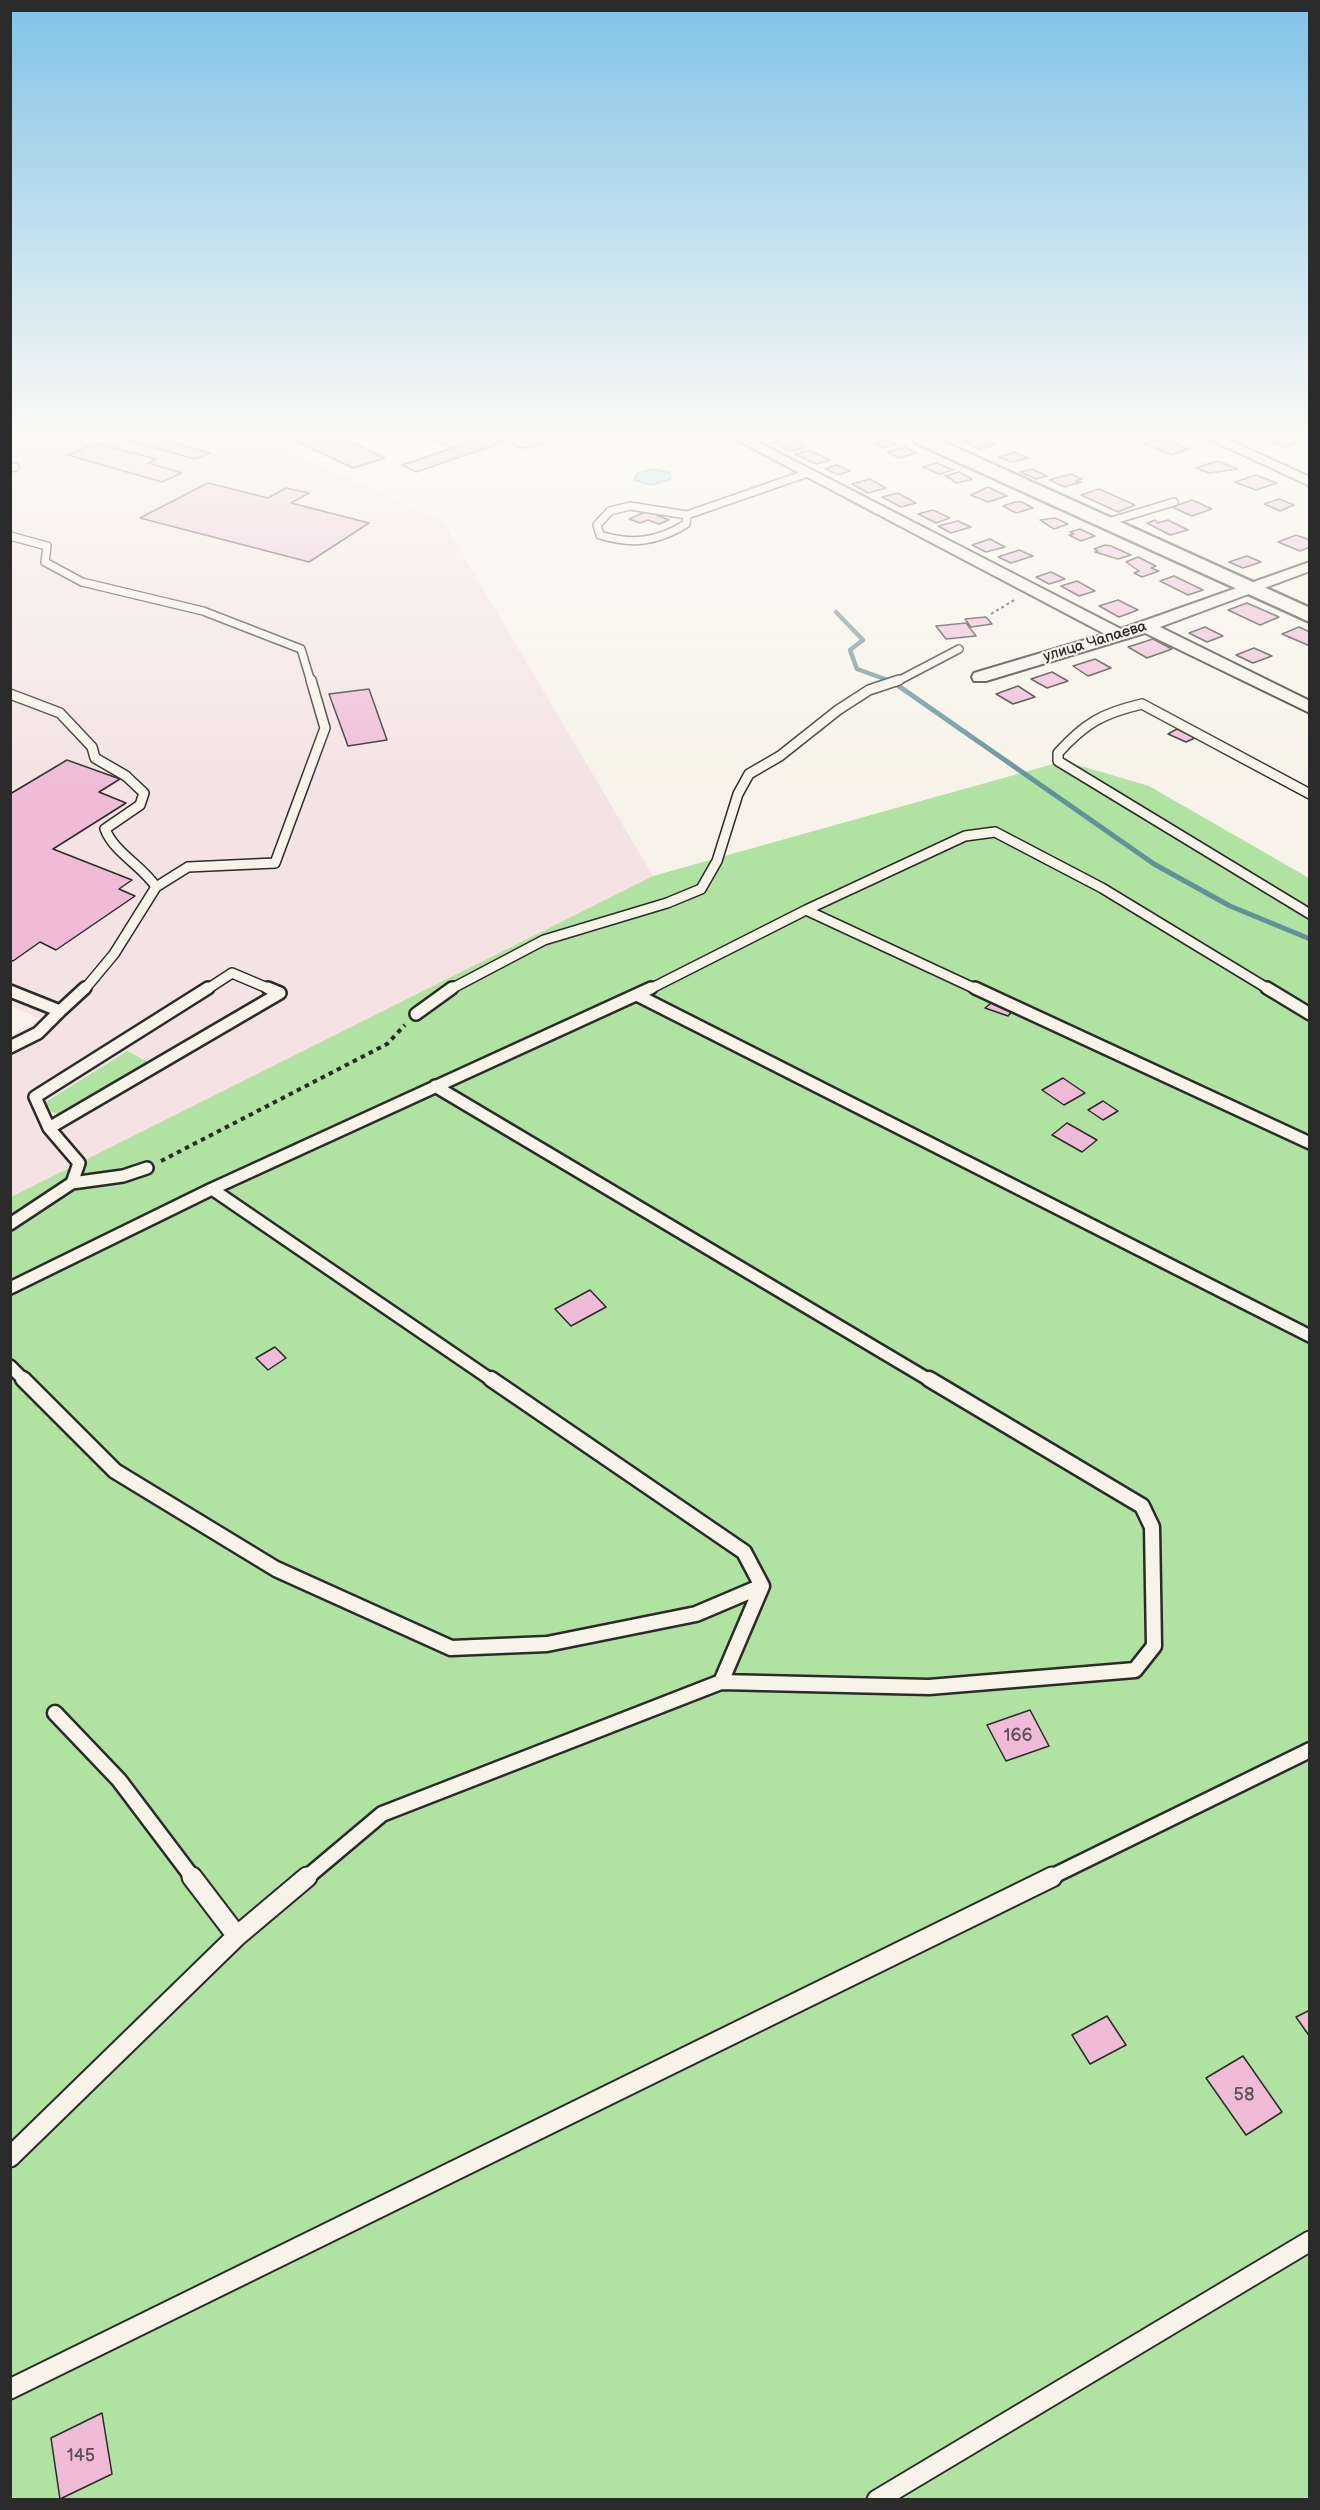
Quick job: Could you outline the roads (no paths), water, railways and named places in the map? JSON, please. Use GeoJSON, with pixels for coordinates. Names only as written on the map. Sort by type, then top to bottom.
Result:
{"type":"FeatureCollection","features":[{"type":"Feature","properties":{"kind":"street"},"geometry":{"type":"LineString","coordinates":[[967,556],[1119,635]]}},
{"type":"Feature","properties":{"kind":"street"},"geometry":{"type":"LineString","coordinates":[[1178,556],[1310,616]]}},
{"type":"Feature","properties":{"kind":"street","name":"улица Чапаева"},"geometry":{"type":"LineString","coordinates":[[980,676],[1146,627],[1310,566]]}},
{"type":"Feature","properties":{"kind":"street"},"geometry":{"type":"LineString","coordinates":[[1146,627],[1310,708]]}},
{"type":"Feature","properties":{"kind":"lane"},"geometry":{"type":"LineString","coordinates":[[10,1047],[38,1033],[60,1011],[86,991],[123,943],[156,887],[188,867],[275,863],[325,728],[301,649],[203,611],[82,582],[45,562],[46,556]]}},
{"type":"Feature","properties":{"kind":"lane"},"geometry":{"type":"LineString","coordinates":[[416,1014],[450,989],[544,940],[667,903],[701,889],[717,861],[738,794],[749,774],[780,756],[838,710],[868,690],[884,687],[916,673],[959,649]]}},
{"type":"Feature","properties":{"kind":"lane"},"geometry":{"type":"LineString","coordinates":[[10,694],[60,713],[92,747],[95,758],[126,776],[144,793],[140,806],[105,830],[108,843],[148,872],[156,887]]}},
{"type":"Feature","properties":{"kind":"lane"},"geometry":{"type":"LineString","coordinates":[[1310,794],[1143,704],[1111,711],[1091,721],[1058,753],[1058,760],[1077,773],[1310,914]]}},
{"type":"Feature","properties":{"kind":"lane"},"geometry":{"type":"LineString","coordinates":[[10,1288],[213,1190],[637,994],[806,910],[965,836],[995,832],[1102,888],[1310,1014]]}},
{"type":"Feature","properties":{"kind":"lane"},"geometry":{"type":"LineString","coordinates":[[806,910],[1310,1143]]}},
{"type":"Feature","properties":{"kind":"lane"},"geometry":{"type":"LineString","coordinates":[[49,1128],[280,993],[232,973],[35,1096],[49,1128],[79,1164],[72,1183]]}},
{"type":"Feature","properties":{"kind":"lane"},"geometry":{"type":"LineString","coordinates":[[10,991],[60,1011]]}},
{"type":"Feature","properties":{"kind":"lane"},"geometry":{"type":"LineString","coordinates":[[637,994],[1310,1336]]}},
{"type":"Feature","properties":{"kind":"lane"},"geometry":{"type":"LineString","coordinates":[[10,2157],[237,1936],[382,1814],[721,1682],[929,1687],[1135,1670],[1154,1646],[1152,1527],[1142,1506],[435,1086]]}},
{"type":"Feature","properties":{"kind":"lane"},"geometry":{"type":"LineString","coordinates":[[10,1224],[72,1183],[123,1176],[147,1168]]}},
{"type":"Feature","properties":{"kind":"lane"},"geometry":{"type":"LineString","coordinates":[[213,1190],[744,1552],[762,1586]]}},
{"type":"Feature","properties":{"kind":"lane"},"geometry":{"type":"LineString","coordinates":[[10,1366],[115,1471],[276,1569],[451,1648],[559,1642],[696,1614],[762,1586]]}},
{"type":"Feature","properties":{"kind":"lane"},"geometry":{"type":"LineString","coordinates":[[721,1682],[762,1586]]}},
{"type":"Feature","properties":{"kind":"lane"},"geometry":{"type":"LineString","coordinates":[[55,1713],[119,1780],[237,1936]]}},
{"type":"Feature","properties":{"kind":"lane"},"geometry":{"type":"LineString","coordinates":[[10,2389],[1310,1750]]}},
{"type":"Feature","properties":{"kind":"lane"},"geometry":{"type":"LineString","coordinates":[[877,2499],[1310,2241]]}},
{"type":"Feature","properties":{"kind":"waterway"},"geometry":{"type":"LineString","coordinates":[[836,612],[863,640],[850,650],[857,669],[893,682]]}},
{"type":"Feature","properties":{"kind":"waterway"},"geometry":{"type":"LineString","coordinates":[[893,682],[1154,864],[1230,906],[1310,939]]}}]}
